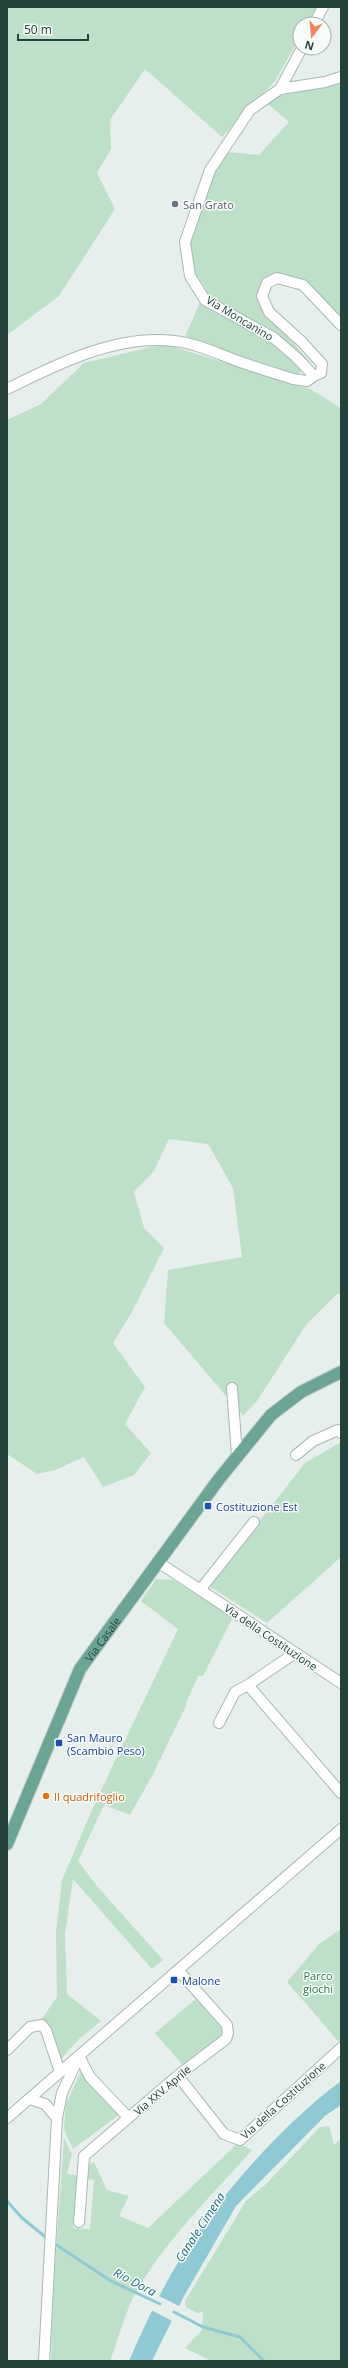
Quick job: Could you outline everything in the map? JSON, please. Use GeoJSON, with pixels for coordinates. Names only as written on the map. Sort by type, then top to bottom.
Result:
{"type":"FeatureCollection","features":[{"type":"Feature","properties":{"kind":"main road","name":"Via Casale"},"geometry":{"type":"LineString","coordinates":[[7,1844],[80,1669],[237,1455],[271,1415],[301,1392],[341,1372]]}},
{"type":"Feature","properties":{"kind":"street"},"geometry":{"type":"LineString","coordinates":[[318,16],[323,7]]}},
{"type":"Feature","properties":{"kind":"street"},"geometry":{"type":"LineString","coordinates":[[280,89],[298,56]]}},
{"type":"Feature","properties":{"kind":"street"},"geometry":{"type":"LineString","coordinates":[[280,89],[325,82],[341,77]]}},
{"type":"Feature","properties":{"kind":"street","name":"Via Moncanino"},"geometry":{"type":"LineString","coordinates":[[280,89],[250,110],[210,170],[185,242],[190,276],[205,300],[274,338],[314,376],[321,374],[322,364],[302,342],[269,312],[262,296],[267,284],[277,278],[303,285],[341,325]]}},
{"type":"Feature","properties":{"kind":"street"},"geometry":{"type":"LineString","coordinates":[[7,389],[32,376],[102,349],[130,342],[158,340],[176,341],[197,347],[293,379],[307,381],[314,376]]}},
{"type":"Feature","properties":{"kind":"street"},"geometry":{"type":"LineString","coordinates":[[232,1388],[237,1455]]}},
{"type":"Feature","properties":{"kind":"street"},"geometry":{"type":"LineString","coordinates":[[296,1455],[314,1441],[338,1430],[341,1433]]}},
{"type":"Feature","properties":{"kind":"street"},"geometry":{"type":"LineString","coordinates":[[200,1590],[254,1522]]}},
{"type":"Feature","properties":{"kind":"street","name":"Via della Costituzione"},"geometry":{"type":"LineString","coordinates":[[158,1562],[341,1683]]}},
{"type":"Feature","properties":{"kind":"street"},"geometry":{"type":"LineString","coordinates":[[219,1723],[223,1706],[235,1692],[248,1685],[295,1653]]}},
{"type":"Feature","properties":{"kind":"street"},"geometry":{"type":"LineString","coordinates":[[248,1685],[341,1794]]}},
{"type":"Feature","properties":{"kind":"street"},"geometry":{"type":"LineString","coordinates":[[7,2118],[179,1971],[341,1829]]}},
{"type":"Feature","properties":{"kind":"street","name":"Via XXV Aprile"},"geometry":{"type":"LineString","coordinates":[[79,2222],[84,2156],[178,2076],[226,2039],[228,2033],[227,2025],[179,1971]]}},
{"type":"Feature","properties":{"kind":"street"},"geometry":{"type":"LineString","coordinates":[[7,2050],[30,2027],[42,2025],[46,2030],[60,2072]]}},
{"type":"Feature","properties":{"kind":"street","name":"Via della Costituzione"},"geometry":{"type":"LineString","coordinates":[[178,2076],[224,2134],[240,2140],[341,2048]]}},
{"type":"Feature","properties":{"kind":"street"},"geometry":{"type":"LineString","coordinates":[[79,2056],[90,2077],[125,2114]]}},
{"type":"Feature","properties":{"kind":"street"},"geometry":{"type":"LineString","coordinates":[[44,2361],[47,2265],[57,2118],[62,2092],[79,2056]]}},
{"type":"Feature","properties":{"kind":"street"},"geometry":{"type":"LineString","coordinates":[[30,2099],[45,2104],[57,2118]]}},
{"type":"Feature","properties":{"kind":"green space"},"geometry":{"type":"Polygon","coordinates":[[[7,7],[317,7],[312,16],[292,16],[292,51],[275,81],[222,137],[145,69],[110,120],[111,149],[97,173],[115,209],[59,296],[7,335],[7,7]]]}},
{"type":"Feature","properties":{"kind":"green space"},"geometry":{"type":"Polygon","coordinates":[[[341,82],[341,318],[304,282],[265,281],[266,312],[310,362],[296,377],[185,336],[206,289],[195,273],[189,243],[212,172],[227,152],[259,155],[289,122],[267,103],[281,93],[341,82]]]}},
{"type":"Feature","properties":{"kind":"green space"},"geometry":{"type":"Polygon","coordinates":[[[164,344],[310,389],[341,408],[341,1294],[337,1294],[306,1325],[257,1401],[243,1416],[164,1323],[168,1270],[242,1257],[233,1188],[208,1144],[169,1139],[154,1171],[134,1192],[144,1228],[164,1248],[132,1312],[113,1343],[145,1387],[125,1424],[151,1453],[134,1475],[103,1487],[84,1457],[55,1470],[37,1474],[7,1454],[7,420],[41,404],[84,363],[164,344]]]}},
{"type":"Feature","properties":{"kind":"green space"},"geometry":{"type":"Polygon","coordinates":[[[341,1442],[341,1557],[267,1623],[209,1586],[305,1463],[341,1442]]]}},
{"type":"Feature","properties":{"kind":"green space"},"geometry":{"type":"Polygon","coordinates":[[[156,1579],[173,1580],[233,1617],[203,1676],[198,1676],[186,1706],[152,1776],[130,1815],[104,1805],[78,1861],[96,1885],[163,1960],[152,1969],[73,1879],[65,1934],[67,1994],[101,2021],[78,2040],[60,2060],[41,2020],[57,1997],[56,1932],[62,1880],[95,1803],[178,1629],[141,1601],[156,1579]]]}},
{"type":"Feature","properties":{"kind":"green space","name":"Parco giochi"},"geometry":{"type":"Polygon","coordinates":[[[341,1929],[341,2041],[339,2042],[287,1982],[319,1944],[341,1929]]]}},
{"type":"Feature","properties":{"kind":"green space"},"geometry":{"type":"Polygon","coordinates":[[[196,1999],[222,2029],[221,2038],[185,2068],[155,2033],[196,1999]]]}},
{"type":"Feature","properties":{"kind":"green space"},"geometry":{"type":"Polygon","coordinates":[[[81,2071],[89,2084],[120,2114],[73,2149],[64,2129],[66,2104],[81,2071]]]}},
{"type":"Feature","properties":{"kind":"green space"},"geometry":{"type":"Polygon","coordinates":[[[329,2126],[334,2145],[341,2138],[341,2361],[211,2361],[185,2348],[202,2330],[203,2312],[197,2313],[186,2307],[185,2301],[246,2201],[266,2184],[320,2127],[329,2126]]]}},
{"type":"Feature","properties":{"kind":"green space"},"geometry":{"type":"Polygon","coordinates":[[[64,2138],[72,2154],[67,2174],[76,2175],[78,2178],[73,2228],[90,2229],[94,2180],[86,2179],[85,2174],[88,2174],[88,2165],[94,2162],[107,2190],[129,2196],[119,2216],[148,2228],[238,2143],[252,2150],[166,2247],[142,2282],[136,2291],[110,2361],[51,2361],[53,2296],[64,2138]]]}},
{"type":"Feature","properties":{"kind":"water"},"geometry":{"type":"Polygon","coordinates":[[[341,2081],[341,2105],[325,2116],[236,2206],[183,2298],[152,2361],[129,2361],[150,2314],[180,2259],[220,2202],[242,2175],[291,2124],[341,2081]]]}},
{"type":"Feature","properties":{"kind":"pier"},"geometry":{"type":"Polygon","coordinates":[[[157,2295],[181,2307],[174,2322],[151,2310],[157,2295]]]}},
{"type":"Feature","properties":{"kind":"waterway","name":"Rio Dora"},"geometry":{"type":"LineString","coordinates":[[7,2201],[22,2218],[48,2239]]}},
{"type":"Feature","properties":{"kind":"waterway","name":"Rio Dora"},"geometry":{"type":"LineString","coordinates":[[52,2242],[111,2281],[160,2304]]}},
{"type":"Feature","properties":{"kind":"waterway","name":"Rio Dora"},"geometry":{"type":"LineString","coordinates":[[174,2312],[203,2327],[240,2337],[264,2361]]}},
{"type":"Feature","properties":{"kind":"place","name":"San Grato"},"geometry":{"type":"Point","coordinates":[175,204]}},
{"type":"Feature","properties":{"kind":"place","name":"Costituzione Est"},"geometry":{"type":"Point","coordinates":[208,1506]}},
{"type":"Feature","properties":{"kind":"place","name":"San Mauro (Scambio Peso)"},"geometry":{"type":"Point","coordinates":[59,1743]}},
{"type":"Feature","properties":{"kind":"place","name":"Il quadrifoglio"},"geometry":{"type":"Point","coordinates":[46,1796]}},
{"type":"Feature","properties":{"kind":"place","name":"Malone"},"geometry":{"type":"Point","coordinates":[174,1980]}},
{"type":"Feature","properties":{"kind":"water label","name":"Canale Cimena"},"geometry":{"type":"Point","coordinates":[200,2227]}}]}
